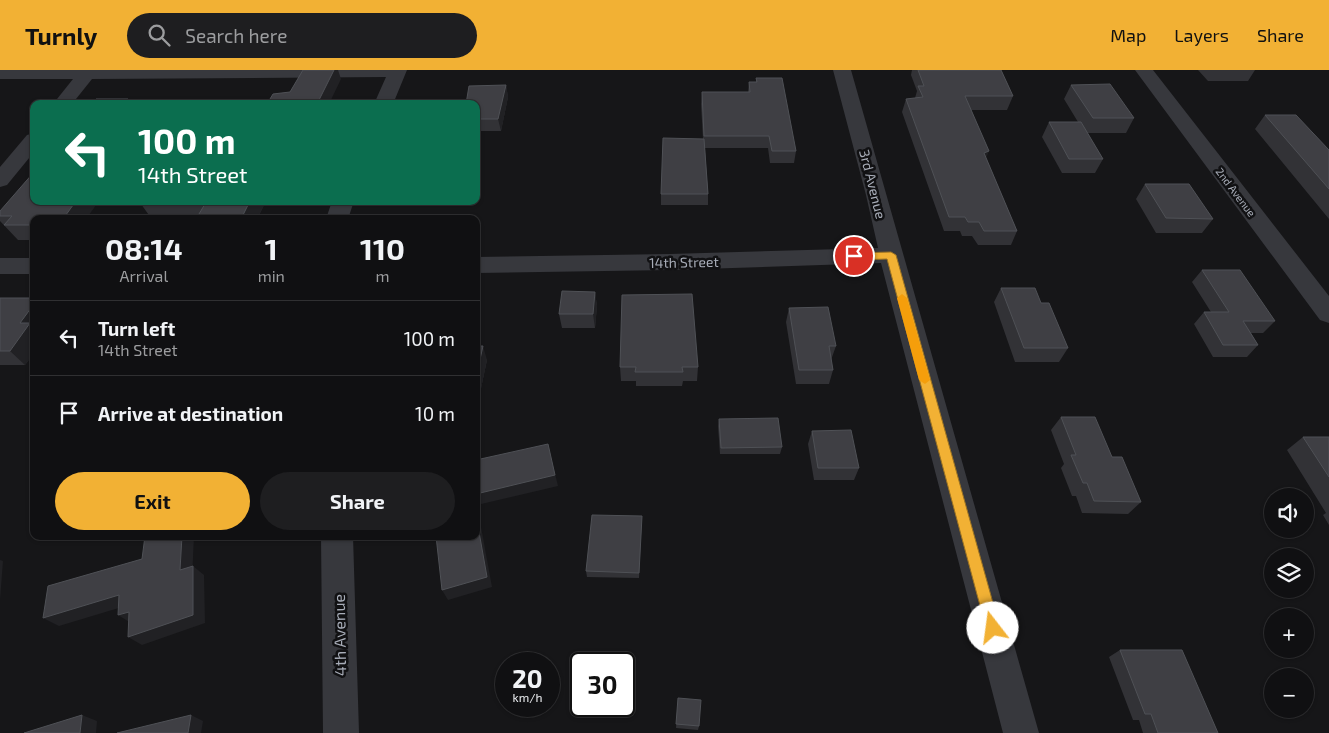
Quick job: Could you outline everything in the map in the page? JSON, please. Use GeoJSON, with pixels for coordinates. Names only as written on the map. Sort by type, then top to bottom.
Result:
{"type":"FeatureCollection","features":[{"type":"Feature","properties":{"kind":"street","name":"3rd Avenue"},"geometry":{"type":"LineString","coordinates":[[842,70],[1021,733]]}},
{"type":"Feature","properties":{"kind":"street","name":"2nd Avenue"},"geometry":{"type":"LineString","coordinates":[[1144,70],[1329,314]]}},
{"type":"Feature","properties":{"kind":"street"},"geometry":{"type":"LineString","coordinates":[[0,74],[397,71],[386,100]]}},
{"type":"Feature","properties":{"kind":"street"},"geometry":{"type":"LineString","coordinates":[[65,100],[88,72]]}},
{"type":"Feature","properties":{"kind":"street"},"geometry":{"type":"LineString","coordinates":[[0,180],[30,144]]}},
{"type":"Feature","properties":{"kind":"street","name":"14th Street"},"geometry":{"type":"LineString","coordinates":[[480,264],[670,262],[891,255]]}},
{"type":"Feature","properties":{"kind":"street"},"geometry":{"type":"LineString","coordinates":[[0,266],[30,266]]}},
{"type":"Feature","properties":{"kind":"street","name":"4th Avenue"},"geometry":{"type":"LineString","coordinates":[[337,540],[342,733]]}},
{"type":"Feature","properties":{"kind":"building"},"geometry":{"type":"Polygon","coordinates":[[[303,70],[334,70],[319,100],[269,100],[273,94],[290,92],[303,70]]]}},
{"type":"Feature","properties":{"kind":"building"},"geometry":{"type":"Polygon","coordinates":[[[918,70],[1001,70],[1013,96],[965,96],[989,151],[984,153],[1017,231],[984,231],[979,222],[968,222],[965,217],[949,217],[906,99],[923,97],[918,86],[924,86],[918,70]]]}},
{"type":"Feature","properties":{"kind":"building"},"geometry":{"type":"Polygon","coordinates":[[[756,78],[782,78],[796,151],[772,151],[769,136],[704,136],[702,92],[750,92],[749,82],[757,82],[756,78]]]}},
{"type":"Feature","properties":{"kind":"building"},"geometry":{"type":"Polygon","coordinates":[[[1110,84],[1134,118],[1093,118],[1071,85],[1110,84]]]}},
{"type":"Feature","properties":{"kind":"building"},"geometry":{"type":"Polygon","coordinates":[[[506,85],[498,119],[480,119],[480,100],[467,100],[469,86],[506,85]]]}},
{"type":"Feature","properties":{"kind":"building"},"geometry":{"type":"Polygon","coordinates":[[[96,99],[128,99],[127,100],[96,99]]]}},
{"type":"Feature","properties":{"kind":"building"},"geometry":{"type":"Polygon","coordinates":[[[1265,115],[1296,115],[1329,150],[1329,189],[1265,115]]]}},
{"type":"Feature","properties":{"kind":"building"},"geometry":{"type":"Polygon","coordinates":[[[1049,122],[1081,122],[1103,159],[1069,159],[1049,122]]]}},
{"type":"Feature","properties":{"kind":"building"},"geometry":{"type":"Polygon","coordinates":[[[663,138],[704,139],[708,194],[661,194],[663,138]]]}},
{"type":"Feature","properties":{"kind":"building"},"geometry":{"type":"Polygon","coordinates":[[[30,177],[30,205],[73,205],[66,215],[30,215],[30,225],[4,225],[12,216],[0,216],[0,211],[30,177]]]}},
{"type":"Feature","properties":{"kind":"building"},"geometry":{"type":"Polygon","coordinates":[[[1145,184],[1189,184],[1213,219],[1166,218],[1145,184]]]}},
{"type":"Feature","properties":{"kind":"building"},"geometry":{"type":"Polygon","coordinates":[[[204,205],[248,205],[243,215],[198,215],[204,205]]]}},
{"type":"Feature","properties":{"kind":"building"},"geometry":{"type":"Polygon","coordinates":[[[1202,270],[1240,270],[1275,321],[1243,321],[1258,345],[1223,345],[1204,312],[1229,312],[1202,270]]]}},
{"type":"Feature","properties":{"kind":"building"},"geometry":{"type":"Polygon","coordinates":[[[1001,288],[1035,288],[1041,303],[1049,303],[1068,348],[1024,348],[1001,288]]]}},
{"type":"Feature","properties":{"kind":"building"},"geometry":{"type":"Polygon","coordinates":[[[562,291],[595,292],[593,314],[559,314],[562,291]]]}},
{"type":"Feature","properties":{"kind":"building"},"geometry":{"type":"Polygon","coordinates":[[[692,294],[698,367],[682,367],[683,372],[635,372],[636,367],[620,367],[622,295],[692,294]]]}},
{"type":"Feature","properties":{"kind":"building"},"geometry":{"type":"Polygon","coordinates":[[[0,298],[30,298],[30,309],[20,323],[30,323],[10,351],[0,351],[0,298]]]}},
{"type":"Feature","properties":{"kind":"building"},"geometry":{"type":"Polygon","coordinates":[[[828,307],[836,346],[829,346],[833,370],[799,370],[789,308],[828,307]]]}},
{"type":"Feature","properties":{"kind":"building"},"geometry":{"type":"Polygon","coordinates":[[[480,346],[483,346],[480,359],[480,346]]]}},
{"type":"Feature","properties":{"kind":"building"},"geometry":{"type":"Polygon","coordinates":[[[1061,417],[1095,417],[1112,457],[1122,457],[1141,502],[1094,501],[1087,483],[1083,483],[1071,455],[1076,455],[1061,417]]]}},
{"type":"Feature","properties":{"kind":"building"},"geometry":{"type":"Polygon","coordinates":[[[778,418],[782,447],[721,448],[719,419],[778,418]]]}},
{"type":"Feature","properties":{"kind":"building"},"geometry":{"type":"Polygon","coordinates":[[[851,430],[859,468],[818,468],[812,431],[851,430]]]}},
{"type":"Feature","properties":{"kind":"building"},"geometry":{"type":"Polygon","coordinates":[[[1303,437],[1329,437],[1329,477],[1303,437]]]}},
{"type":"Feature","properties":{"kind":"building"},"geometry":{"type":"Polygon","coordinates":[[[548,444],[555,475],[480,493],[480,459],[548,444]]]}},
{"type":"Feature","properties":{"kind":"building"},"geometry":{"type":"Polygon","coordinates":[[[592,515],[642,516],[639,573],[586,571],[592,515]]]}},
{"type":"Feature","properties":{"kind":"building"},"geometry":{"type":"Polygon","coordinates":[[[480,538],[487,577],[442,590],[436,540],[480,540],[480,538]]]}},
{"type":"Feature","properties":{"kind":"building"},"geometry":{"type":"Polygon","coordinates":[[[144,540],[182,540],[180,570],[193,566],[193,615],[128,637],[129,612],[118,615],[119,595],[43,618],[48,586],[142,559],[144,540]]]}},
{"type":"Feature","properties":{"kind":"building"},"geometry":{"type":"Polygon","coordinates":[[[1120,650],[1182,650],[1218,733],[1158,733],[1151,714],[1145,714],[1120,650]]]}},
{"type":"Feature","properties":{"kind":"building"},"geometry":{"type":"Polygon","coordinates":[[[678,698],[701,700],[699,726],[676,724],[678,698]]]}},
{"type":"Feature","properties":{"kind":"building"},"geometry":{"type":"Polygon","coordinates":[[[82,715],[80,733],[24,733],[82,715]]]}},
{"type":"Feature","properties":{"kind":"building"},"geometry":{"type":"Polygon","coordinates":[[[191,715],[188,733],[117,733],[191,715]]]}},
{"type":"Feature","properties":{"kind":"slow traffic"},"geometry":{"type":"LineString","coordinates":[[902,298],[925,380]]}},
{"type":"Feature","properties":{"kind":"route"},"geometry":{"type":"LineString","coordinates":[[854,256],[891,255],[993,628]]}}]}
